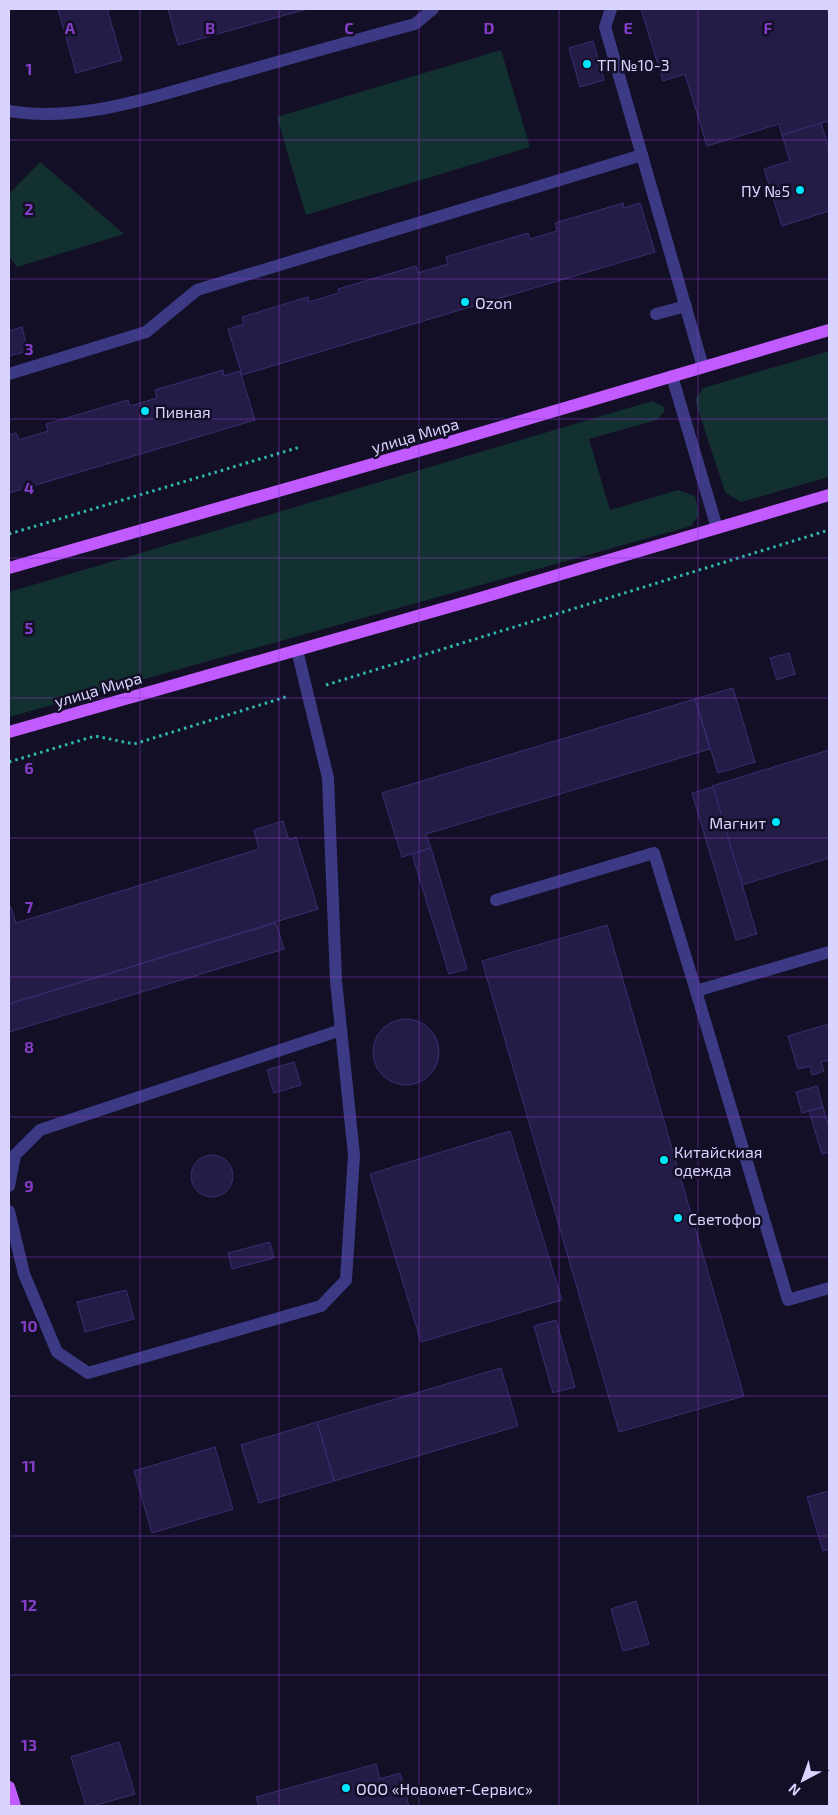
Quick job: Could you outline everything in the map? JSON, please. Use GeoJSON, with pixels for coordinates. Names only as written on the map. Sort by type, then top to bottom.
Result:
{"type":"FeatureCollection","features":[{"type":"Feature","properties":{"kind":"main road","name":"улица Мира"},"geometry":{"type":"LineString","coordinates":[[9,568],[444,444],[829,330]]}},
{"type":"Feature","properties":{"kind":"main road","name":"улица Мира"},"geometry":{"type":"LineString","coordinates":[[9,732],[829,495]]}},
{"type":"Feature","properties":{"kind":"main road"},"geometry":{"type":"LineString","coordinates":[[9,1787],[15,1806]]}},
{"type":"Feature","properties":{"kind":"lane"},"geometry":{"type":"LineString","coordinates":[[9,111],[28,114],[64,114],[120,106],[415,24],[433,9]]}},
{"type":"Feature","properties":{"kind":"lane"},"geometry":{"type":"LineString","coordinates":[[611,9],[605,27],[703,367]]}},
{"type":"Feature","properties":{"kind":"lane"},"geometry":{"type":"LineString","coordinates":[[9,374],[146,332],[197,290],[642,155]]}},
{"type":"Feature","properties":{"kind":"lane"},"geometry":{"type":"LineString","coordinates":[[656,314],[686,306]]}},
{"type":"Feature","properties":{"kind":"lane"},"geometry":{"type":"LineString","coordinates":[[672,376],[717,528]]}},
{"type":"Feature","properties":{"kind":"lane"},"geometry":{"type":"LineString","coordinates":[[9,1211],[24,1274],[57,1352],[88,1373],[321,1306],[346,1280],[354,1155],[336,982],[328,778],[298,650]]}},
{"type":"Feature","properties":{"kind":"lane"},"geometry":{"type":"LineString","coordinates":[[496,900],[654,853],[788,1300],[829,1288]]}},
{"type":"Feature","properties":{"kind":"lane"},"geometry":{"type":"LineString","coordinates":[[696,991],[829,952]]}},
{"type":"Feature","properties":{"kind":"lane"},"geometry":{"type":"LineString","coordinates":[[9,1186],[15,1156],[40,1130],[341,1030]]}},
{"type":"Feature","properties":{"kind":"path"},"geometry":{"type":"LineString","coordinates":[[9,534],[300,447]]}},
{"type":"Feature","properties":{"kind":"path"},"geometry":{"type":"LineString","coordinates":[[9,762],[95,736],[134,744],[829,530]]}},
{"type":"Feature","properties":{"kind":"green space"},"geometry":{"type":"Polygon","coordinates":[[[501,50],[530,147],[306,215],[277,117],[501,50]]]}},
{"type":"Feature","properties":{"kind":"green space"},"geometry":{"type":"Polygon","coordinates":[[[40,162],[124,234],[17,267],[9,256],[9,194],[40,162]]]}},
{"type":"Feature","properties":{"kind":"green space"},"geometry":{"type":"Polygon","coordinates":[[[829,351],[829,477],[741,502],[725,492],[695,400],[703,388],[829,351]]]}},
{"type":"Feature","properties":{"kind":"green space"},"geometry":{"type":"Polygon","coordinates":[[[652,401],[663,406],[665,411],[657,420],[589,439],[610,510],[678,490],[695,496],[699,515],[691,526],[9,717],[9,592],[652,401]]]}},
{"type":"Feature","properties":{"kind":"building"},"geometry":{"type":"Polygon","coordinates":[[[58,9],[107,9],[122,60],[76,73],[58,9]]]}},
{"type":"Feature","properties":{"kind":"building"},"geometry":{"type":"Polygon","coordinates":[[[168,9],[307,9],[178,45],[168,9]]]}},
{"type":"Feature","properties":{"kind":"building"},"geometry":{"type":"Polygon","coordinates":[[[641,9],[827,9],[829,17],[829,121],[782,135],[779,124],[707,146],[685,74],[663,81],[641,9]]]}},
{"type":"Feature","properties":{"kind":"building","name":"ТП №10-3"},"geometry":{"type":"Polygon","coordinates":[[[593,41],[604,80],[580,87],[569,48],[593,41]]]}},
{"type":"Feature","properties":{"kind":"building","name":"ПУ №5"},"geometry":{"type":"Polygon","coordinates":[[[821,123],[829,149],[829,211],[782,226],[764,169],[790,161],[782,135],[821,123]]]}},
{"type":"Feature","properties":{"kind":"building"},"geometry":{"type":"Polygon","coordinates":[[[623,203],[624,208],[640,203],[655,252],[242,375],[228,329],[244,324],[242,317],[308,297],[309,302],[339,293],[338,289],[416,266],[418,273],[448,264],[446,257],[528,233],[530,239],[557,231],[555,223],[623,203]]]}},
{"type":"Feature","properties":{"kind":"building"},"geometry":{"type":"Polygon","coordinates":[[[22,327],[28,351],[9,356],[9,331],[22,327]]]}},
{"type":"Feature","properties":{"kind":"building"},"geometry":{"type":"Polygon","coordinates":[[[223,370],[224,376],[240,371],[255,420],[9,493],[9,435],[16,433],[19,440],[48,431],[46,424],[128,400],[130,406],[157,398],[155,390],[223,370]]]}},
{"type":"Feature","properties":{"kind":"building"},"geometry":{"type":"Polygon","coordinates":[[[789,653],[795,674],[777,680],[770,658],[789,653]]]}},
{"type":"Feature","properties":{"kind":"building"},"geometry":{"type":"Polygon","coordinates":[[[733,688],[755,762],[718,773],[695,699],[733,688]]]}},
{"type":"Feature","properties":{"kind":"building"},"geometry":{"type":"Polygon","coordinates":[[[695,699],[710,749],[426,834],[431,848],[402,857],[382,793],[695,699]]]}},
{"type":"Feature","properties":{"kind":"building","name":"Магнит"},"geometry":{"type":"Polygon","coordinates":[[[829,750],[829,858],[742,885],[712,786],[829,750]]]}},
{"type":"Feature","properties":{"kind":"building"},"geometry":{"type":"Polygon","coordinates":[[[713,787],[757,934],[736,940],[692,793],[713,787]]]}},
{"type":"Feature","properties":{"kind":"building"},"geometry":{"type":"Polygon","coordinates":[[[283,821],[289,840],[296,837],[318,909],[9,1004],[9,908],[11,907],[16,923],[259,849],[254,830],[283,821]]]}},
{"type":"Feature","properties":{"kind":"building"},"geometry":{"type":"Polygon","coordinates":[[[431,848],[467,969],[449,974],[412,854],[431,848]]]}},
{"type":"Feature","properties":{"kind":"building"},"geometry":{"type":"Polygon","coordinates":[[[276,923],[284,949],[9,1032],[9,1004],[276,923]]]}},
{"type":"Feature","properties":{"kind":"building"},"geometry":{"type":"Polygon","coordinates":[[[607,925],[744,1396],[619,1432],[482,961],[607,925]]]}},
{"type":"Feature","properties":{"kind":"building"},"geometry":{"type":"Polygon","coordinates":[[[406,1019],[419,1021],[429,1029],[437,1039],[439,1052],[437,1065],[429,1075],[419,1083],[406,1085],[393,1083],[383,1075],[375,1065],[373,1052],[375,1039],[383,1029],[393,1021],[406,1019]]]}},
{"type":"Feature","properties":{"kind":"building"},"geometry":{"type":"Polygon","coordinates":[[[829,1024],[829,1060],[821,1062],[824,1071],[812,1075],[810,1066],[798,1069],[788,1036],[829,1024]]]}},
{"type":"Feature","properties":{"kind":"building"},"geometry":{"type":"Polygon","coordinates":[[[294,1062],[301,1085],[274,1093],[267,1070],[294,1062]]]}},
{"type":"Feature","properties":{"kind":"building"},"geometry":{"type":"Polygon","coordinates":[[[817,1086],[823,1107],[802,1113],[796,1092],[817,1086]]]}},
{"type":"Feature","properties":{"kind":"building"},"geometry":{"type":"Polygon","coordinates":[[[823,1107],[829,1127],[829,1152],[822,1154],[809,1111],[823,1107]]]}},
{"type":"Feature","properties":{"kind":"building"},"geometry":{"type":"Polygon","coordinates":[[[510,1131],[562,1300],[421,1342],[370,1174],[510,1131]]]}},
{"type":"Feature","properties":{"kind":"building"},"geometry":{"type":"Polygon","coordinates":[[[216,1155],[224,1158],[230,1164],[233,1176],[230,1188],[224,1194],[208,1197],[200,1194],[194,1188],[191,1172],[194,1164],[200,1158],[216,1155]]]}},
{"type":"Feature","properties":{"kind":"building"},"geometry":{"type":"Polygon","coordinates":[[[270,1242],[274,1258],[232,1269],[228,1253],[270,1242]]]}},
{"type":"Feature","properties":{"kind":"building"},"geometry":{"type":"Polygon","coordinates":[[[126,1290],[134,1319],[85,1332],[77,1302],[126,1290]]]}},
{"type":"Feature","properties":{"kind":"building"},"geometry":{"type":"Polygon","coordinates":[[[556,1320],[575,1387],[553,1393],[534,1326],[556,1320]]]}},
{"type":"Feature","properties":{"kind":"building"},"geometry":{"type":"Polygon","coordinates":[[[501,1368],[518,1426],[334,1481],[317,1422],[501,1368]]]}},
{"type":"Feature","properties":{"kind":"building"},"geometry":{"type":"Polygon","coordinates":[[[317,1422],[334,1481],[259,1503],[241,1445],[317,1422]]]}},
{"type":"Feature","properties":{"kind":"building"},"geometry":{"type":"Polygon","coordinates":[[[215,1447],[233,1509],[152,1533],[134,1471],[215,1447]]]}},
{"type":"Feature","properties":{"kind":"building"},"geometry":{"type":"Polygon","coordinates":[[[829,1491],[829,1549],[823,1551],[807,1497],[829,1491]]]}},
{"type":"Feature","properties":{"kind":"building"},"geometry":{"type":"Polygon","coordinates":[[[636,1601],[649,1644],[623,1651],[611,1609],[636,1601]]]}},
{"type":"Feature","properties":{"kind":"building"},"geometry":{"type":"Polygon","coordinates":[[[119,1742],[135,1794],[93,1806],[86,1806],[71,1757],[119,1742]]]}},
{"type":"Feature","properties":{"kind":"building","name":"ООО «Новомет-Сервис»"},"geometry":{"type":"Polygon","coordinates":[[[376,1764],[380,1779],[400,1773],[409,1806],[259,1806],[256,1797],[376,1764]]]}},
{"type":"Feature","properties":{"kind":"place","name":"ТП №10-3"},"geometry":{"type":"Point","coordinates":[587,64]}},
{"type":"Feature","properties":{"kind":"place","name":"ПУ №5"},"geometry":{"type":"Point","coordinates":[800,190]}},
{"type":"Feature","properties":{"kind":"place","name":"Ozon"},"geometry":{"type":"Point","coordinates":[465,302]}},
{"type":"Feature","properties":{"kind":"place","name":"Пивная"},"geometry":{"type":"Point","coordinates":[145,411]}},
{"type":"Feature","properties":{"kind":"place","name":"Магнит"},"geometry":{"type":"Point","coordinates":[776,822]}},
{"type":"Feature","properties":{"kind":"place","name":"Китайскиая одежда"},"geometry":{"type":"Point","coordinates":[664,1160]}},
{"type":"Feature","properties":{"kind":"place","name":"Светофор"},"geometry":{"type":"Point","coordinates":[678,1218]}},
{"type":"Feature","properties":{"kind":"place","name":"ООО «Новомет-Сервис»"},"geometry":{"type":"Point","coordinates":[346,1788]}}]}
